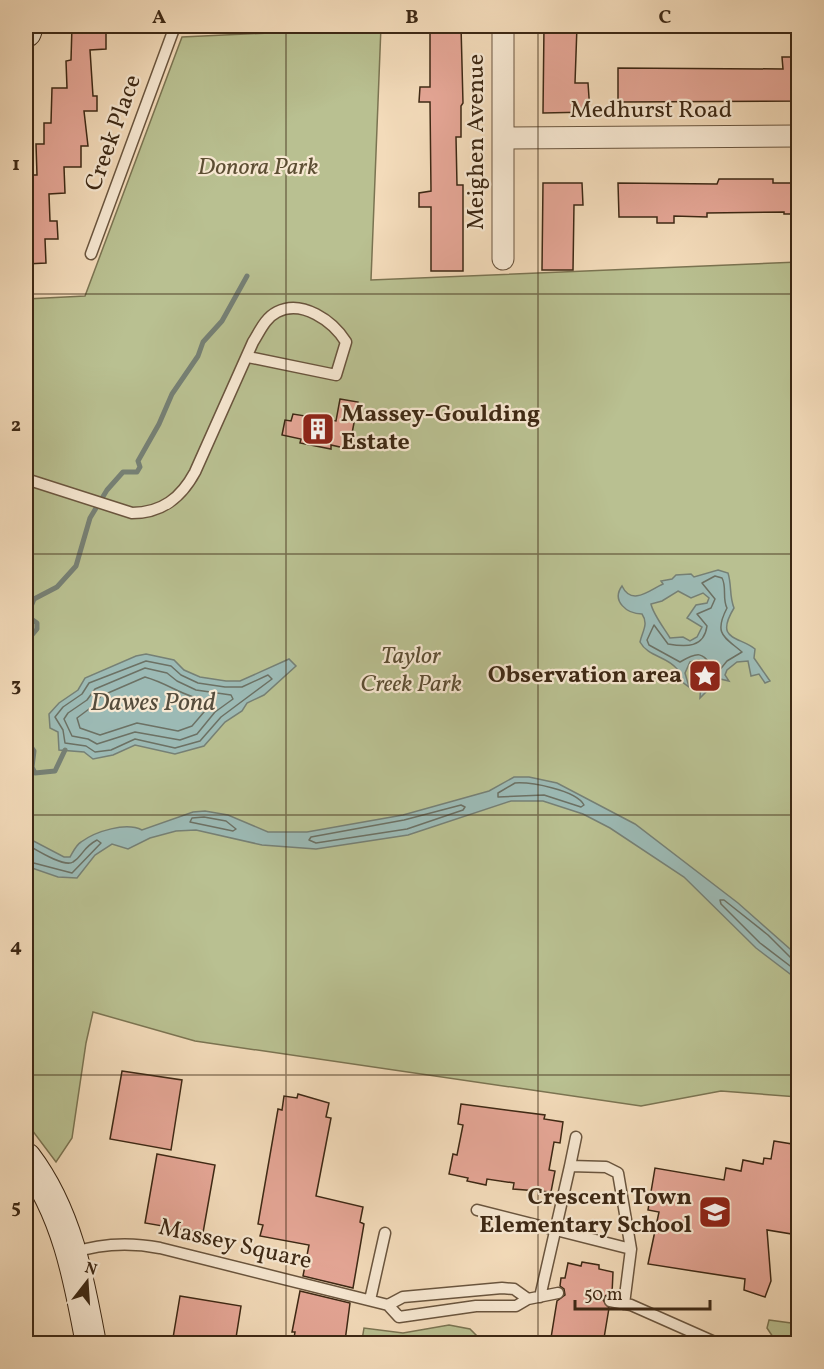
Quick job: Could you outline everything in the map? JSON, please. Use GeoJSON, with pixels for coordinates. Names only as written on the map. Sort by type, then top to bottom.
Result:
{"type":"FeatureCollection","features":[{"type":"Feature","properties":{"kind":"street"},"geometry":{"type":"LineString","coordinates":[[26,32],[28,26]]}},
{"type":"Feature","properties":{"kind":"street","name":"Meighen Avenue"},"geometry":{"type":"LineString","coordinates":[[502,26],[503,259]]}},
{"type":"Feature","properties":{"kind":"street","name":"Medhurst Road"},"geometry":{"type":"LineString","coordinates":[[503,138],[798,136]]}},
{"type":"Feature","properties":{"kind":"street"},"geometry":{"type":"LineString","coordinates":[[26,1158],[51,1199],[72,1253],[91,1344]]}},
{"type":"Feature","properties":{"kind":"lane","name":"Creek Place"},"geometry":{"type":"LineString","coordinates":[[91,254],[174,26]]}},
{"type":"Feature","properties":{"kind":"lane"},"geometry":{"type":"LineString","coordinates":[[26,479],[132,513],[154,510],[168,505],[183,492],[195,472],[248,357],[265,321],[276,312],[285,309],[317,314],[333,325],[346,342],[336,375],[248,357]]}},
{"type":"Feature","properties":{"kind":"lane"},"geometry":{"type":"LineString","coordinates":[[388,1305],[403,1297],[502,1288],[514,1289],[534,1298],[556,1229],[576,1137]]}},
{"type":"Feature","properties":{"kind":"lane"},"geometry":{"type":"LineString","coordinates":[[570,1166],[606,1167],[618,1173],[631,1249],[624,1304]]}},
{"type":"Feature","properties":{"kind":"lane"},"geometry":{"type":"LineString","coordinates":[[477,1210],[631,1249]]}},
{"type":"Feature","properties":{"kind":"lane"},"geometry":{"type":"LineString","coordinates":[[370,1300],[385,1233]]}},
{"type":"Feature","properties":{"kind":"lane","name":"Massey Square"},"geometry":{"type":"LineString","coordinates":[[72,1253],[94,1246],[132,1242],[388,1305],[399,1317],[476,1306],[516,1306],[534,1298],[558,1293]]}},
{"type":"Feature","properties":{"kind":"lane"},"geometry":{"type":"LineString","coordinates":[[610,1301],[624,1304],[719,1344]]}},
{"type":"Feature","properties":{"kind":"green space","name":"Taylor Creek Park"},"geometry":{"type":"Polygon","coordinates":[[[292,26],[381,26],[371,280],[798,262],[798,1097],[721,1091],[641,1106],[195,1041],[93,1012],[86,1043],[72,1138],[56,1162],[26,1122],[26,299],[85,296],[182,37],[291,32],[292,26]]]}},
{"type":"Feature","properties":{"kind":"green space"},"geometry":{"type":"Polygon","coordinates":[[[769,1320],[791,1323],[794,1328],[793,1336],[784,1342],[775,1340],[767,1328],[769,1320]]]}},
{"type":"Feature","properties":{"kind":"green space"},"geometry":{"type":"Polygon","coordinates":[[[449,1325],[470,1329],[479,1338],[478,1343],[353,1343],[354,1339],[362,1340],[364,1328],[403,1333],[449,1325]]]}},
{"type":"Feature","properties":{"kind":"water"},"geometry":{"type":"Polygon","coordinates":[[[718,570],[728,573],[734,608],[727,626],[728,632],[755,649],[754,658],[770,681],[765,683],[759,674],[751,676],[748,661],[737,662],[727,670],[725,675],[729,681],[720,679],[718,686],[709,689],[700,698],[701,682],[708,677],[708,667],[699,660],[690,662],[685,673],[689,687],[677,678],[677,669],[673,665],[643,647],[640,642],[645,625],[644,618],[642,614],[631,612],[622,606],[618,597],[622,586],[626,592],[636,596],[663,584],[661,581],[672,579],[676,575],[691,574],[694,577],[718,570]],[[678,591],[662,601],[651,604],[656,617],[670,638],[683,637],[690,641],[697,637],[702,627],[687,618],[696,605],[707,603],[709,598],[703,593],[691,598],[678,591]]]}},
{"type":"Feature","properties":{"kind":"water","name":"Dawes Pond"},"geometry":{"type":"Polygon","coordinates":[[[146,654],[174,660],[184,670],[200,677],[226,681],[240,681],[289,659],[296,666],[264,695],[247,703],[242,711],[225,722],[204,746],[175,754],[135,745],[113,755],[93,759],[84,752],[59,750],[58,732],[50,728],[49,714],[59,703],[78,690],[85,678],[136,656],[146,654]]]}},
{"type":"Feature","properties":{"kind":"water"},"geometry":{"type":"Polygon","coordinates":[[[514,777],[529,777],[557,783],[635,824],[738,903],[798,956],[798,980],[756,948],[684,877],[610,828],[583,814],[543,801],[511,801],[408,835],[316,849],[262,845],[196,830],[176,831],[150,838],[128,849],[112,844],[95,855],[77,878],[58,877],[26,866],[26,837],[64,857],[70,857],[79,843],[103,831],[120,827],[142,830],[193,812],[205,811],[228,815],[268,832],[307,832],[403,815],[489,791],[514,777]]]}},
{"type":"Feature","properties":{"kind":"building"},"geometry":{"type":"Polygon","coordinates":[[[72,26],[106,26],[106,49],[90,50],[93,96],[97,96],[97,111],[84,111],[88,146],[81,146],[81,167],[64,167],[65,193],[49,194],[50,221],[57,221],[58,239],[45,239],[46,263],[26,264],[26,175],[37,175],[36,144],[44,144],[44,123],[51,123],[52,88],[67,88],[66,61],[71,60],[72,26]]]}},
{"type":"Feature","properties":{"kind":"building"},"geometry":{"type":"Polygon","coordinates":[[[430,26],[461,26],[463,103],[461,106],[461,137],[456,137],[457,185],[463,185],[463,271],[431,271],[431,207],[419,207],[419,193],[431,191],[430,102],[419,102],[420,87],[430,87],[430,26]]]}},
{"type":"Feature","properties":{"kind":"building"},"geometry":{"type":"Polygon","coordinates":[[[544,26],[577,26],[575,83],[588,83],[590,112],[543,113],[544,26]]]}},
{"type":"Feature","properties":{"kind":"building"},"geometry":{"type":"Polygon","coordinates":[[[782,57],[798,57],[798,101],[619,102],[618,99],[618,68],[783,69],[782,57]]]}},
{"type":"Feature","properties":{"kind":"building"},"geometry":{"type":"Polygon","coordinates":[[[719,179],[773,179],[773,183],[798,183],[798,214],[784,214],[784,212],[707,213],[707,217],[674,216],[674,223],[657,223],[657,217],[619,217],[618,183],[717,184],[719,179]]]}},
{"type":"Feature","properties":{"kind":"building"},"geometry":{"type":"Polygon","coordinates":[[[543,183],[582,183],[583,205],[574,205],[573,270],[542,270],[543,183]]]}},
{"type":"Feature","properties":{"kind":"building","name":"Massey-Goulding Estate"},"geometry":{"type":"Polygon","coordinates":[[[340,399],[358,402],[349,449],[331,445],[331,449],[300,443],[301,439],[282,435],[285,420],[291,421],[293,414],[336,421],[340,399]]]}},
{"type":"Feature","properties":{"kind":"building"},"geometry":{"type":"Polygon","coordinates":[[[122,1071],[182,1080],[171,1150],[110,1139],[122,1071]]]}},
{"type":"Feature","properties":{"kind":"building"},"geometry":{"type":"Polygon","coordinates":[[[298,1094],[329,1103],[326,1117],[331,1118],[316,1196],[363,1207],[360,1222],[364,1224],[353,1288],[303,1276],[309,1245],[260,1236],[263,1225],[258,1224],[278,1109],[282,1110],[284,1096],[297,1098],[298,1094]]]}},
{"type":"Feature","properties":{"kind":"building"},"geometry":{"type":"Polygon","coordinates":[[[461,1104],[545,1115],[544,1119],[563,1122],[560,1143],[554,1142],[549,1170],[555,1171],[551,1192],[513,1189],[514,1183],[487,1179],[486,1185],[449,1174],[453,1154],[457,1155],[463,1125],[458,1124],[461,1104]]]}},
{"type":"Feature","properties":{"kind":"building"},"geometry":{"type":"Polygon","coordinates":[[[774,1141],[798,1145],[798,1235],[767,1230],[771,1281],[765,1297],[744,1290],[745,1279],[648,1264],[659,1212],[648,1210],[655,1168],[724,1180],[726,1168],[741,1171],[743,1160],[763,1164],[764,1158],[771,1159],[774,1141]]]}},
{"type":"Feature","properties":{"kind":"building"},"geometry":{"type":"Polygon","coordinates":[[[157,1154],[215,1165],[203,1233],[145,1223],[157,1154]]]}},
{"type":"Feature","properties":{"kind":"building"},"geometry":{"type":"Polygon","coordinates":[[[582,1262],[599,1265],[599,1269],[613,1272],[612,1294],[605,1296],[603,1300],[609,1308],[603,1344],[550,1344],[557,1301],[565,1295],[564,1289],[560,1286],[561,1278],[565,1278],[568,1263],[581,1266],[582,1262]]]}},
{"type":"Feature","properties":{"kind":"building"},"geometry":{"type":"Polygon","coordinates":[[[300,1291],[350,1303],[345,1341],[293,1344],[295,1332],[292,1332],[300,1291]]]}},
{"type":"Feature","properties":{"kind":"building"},"geometry":{"type":"Polygon","coordinates":[[[180,1296],[241,1306],[235,1344],[172,1344],[180,1296]]]}},
{"type":"Feature","properties":{"kind":"waterway"},"geometry":{"type":"LineString","coordinates":[[26,642],[37,629],[37,623],[27,616],[34,599],[57,587],[76,566],[90,518],[107,490],[123,472],[137,472],[140,467],[138,461],[159,424],[172,394],[198,356],[203,342],[222,321],[247,276]]}},
{"type":"Feature","properties":{"kind":"waterway"},"geometry":{"type":"LineString","coordinates":[[26,740],[34,751],[32,767],[35,773],[55,771],[65,750]]}},
{"type":"Feature","properties":{"kind":"place","name":"Massey-Goulding Estate"},"geometry":{"type":"Point","coordinates":[318,429]}},
{"type":"Feature","properties":{"kind":"place","name":"Observation area"},"geometry":{"type":"Point","coordinates":[705,676]}},
{"type":"Feature","properties":{"kind":"place","name":"Crescent Town Elementary School"},"geometry":{"type":"Point","coordinates":[715,1212]}},
{"type":"Feature","properties":{"kind":"park label","name":"Donora Park"},"geometry":{"type":"Point","coordinates":[258,168]}}]}
